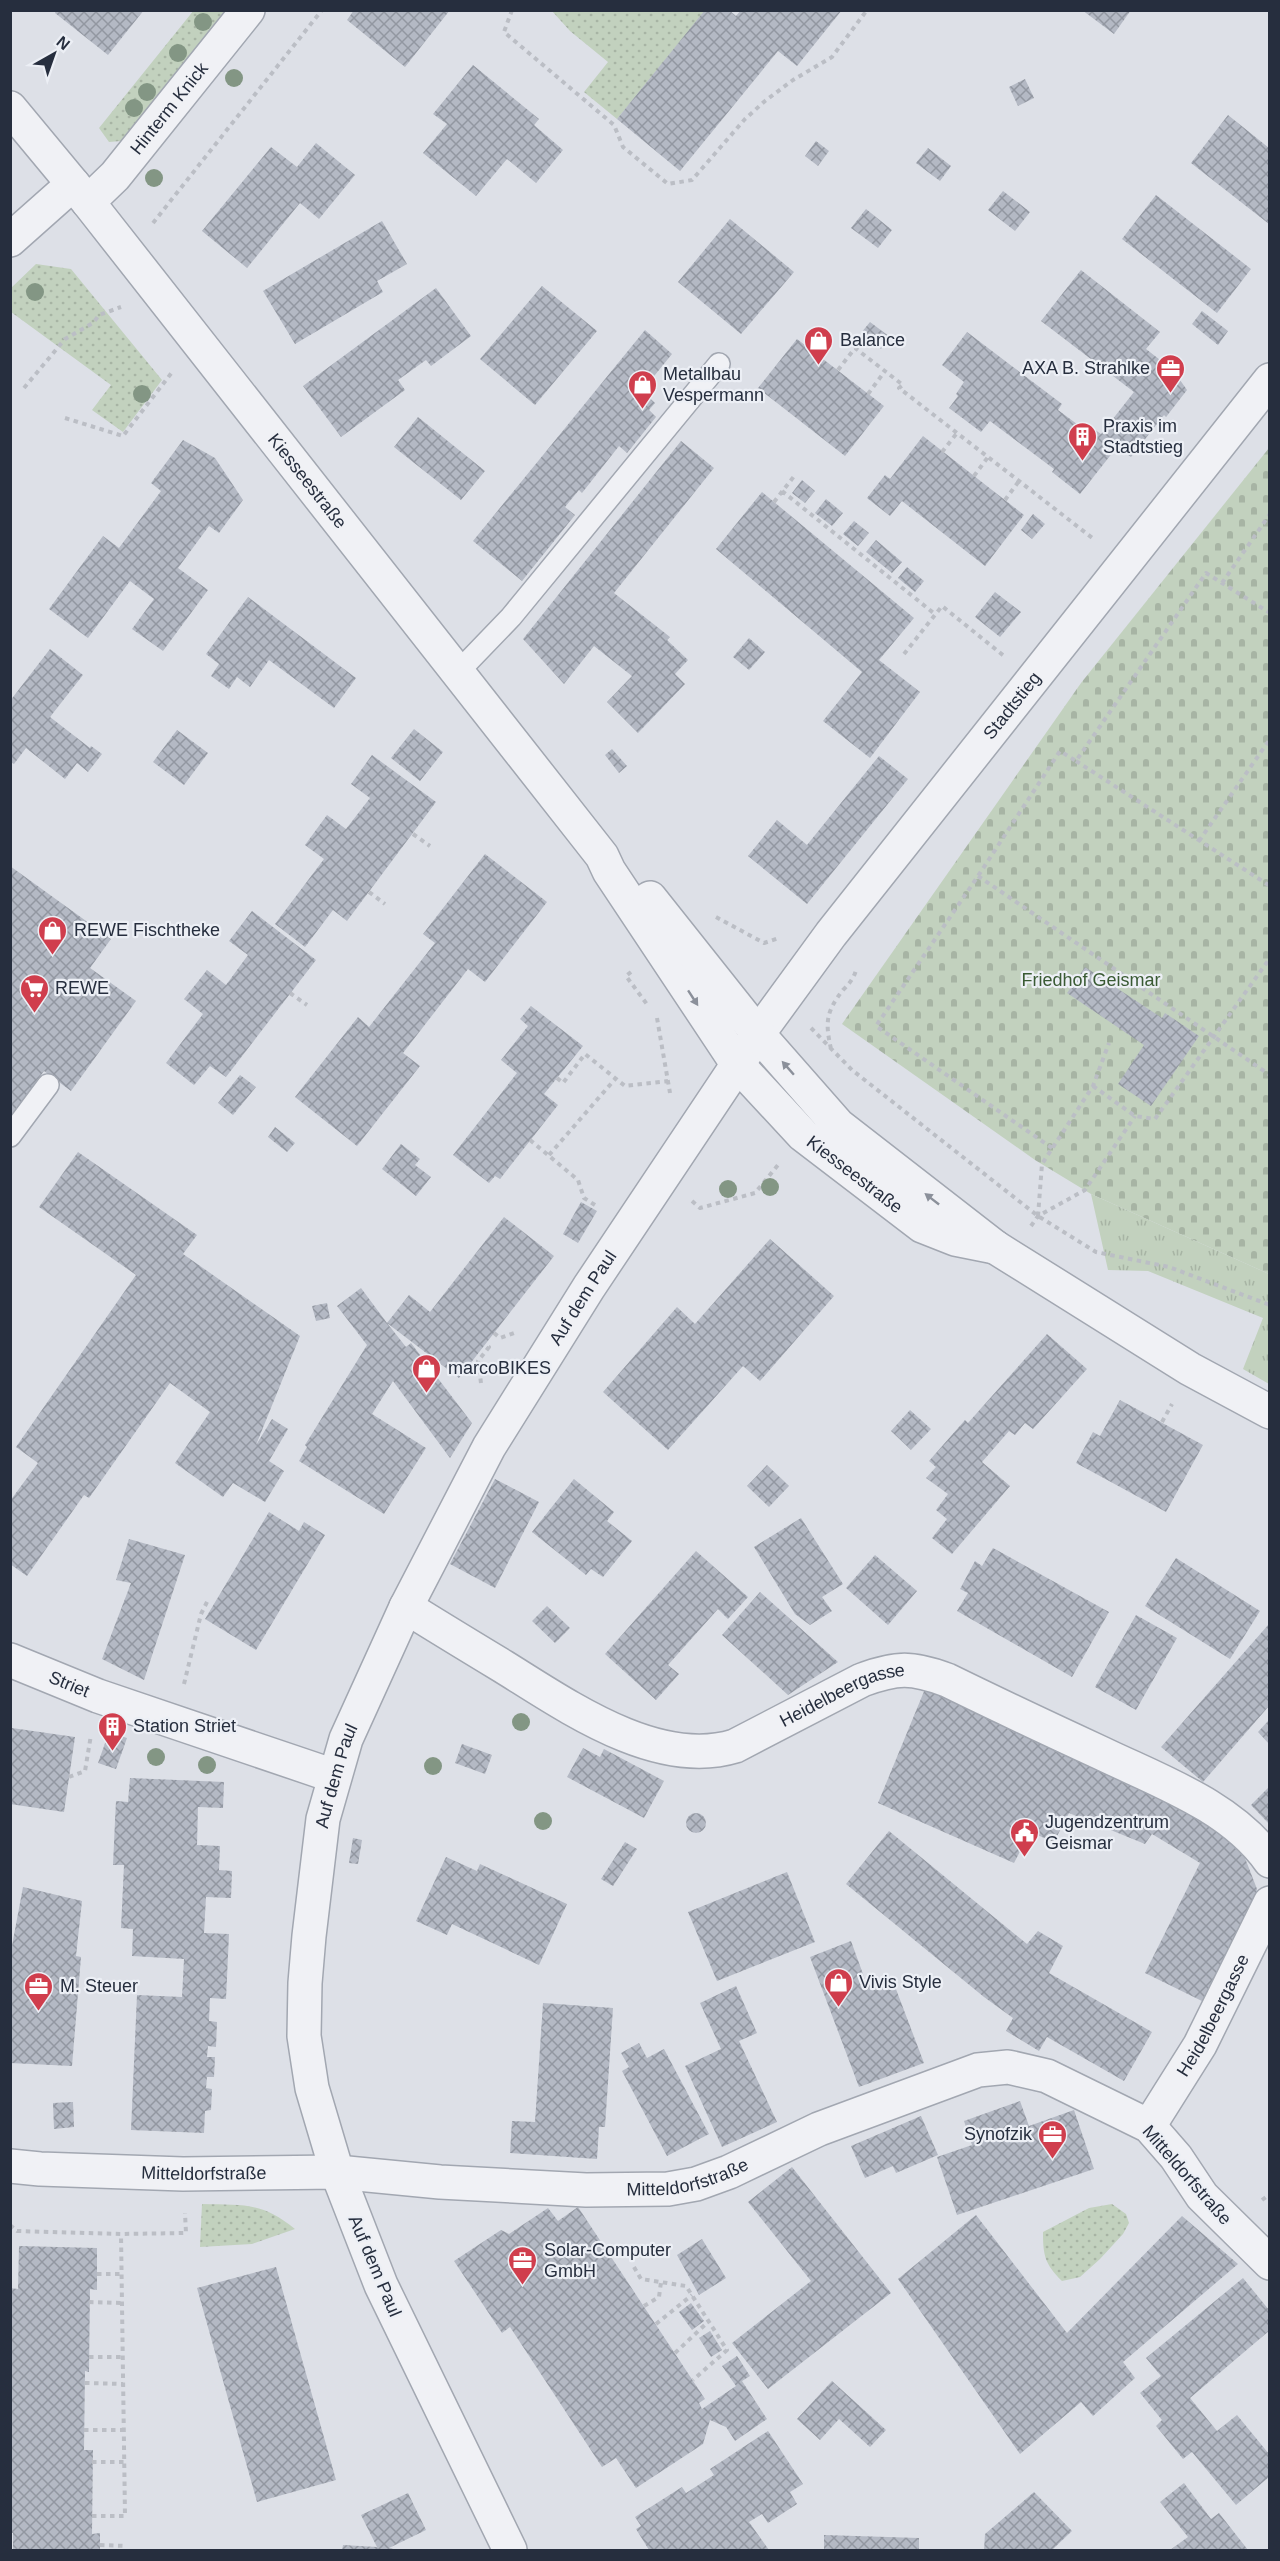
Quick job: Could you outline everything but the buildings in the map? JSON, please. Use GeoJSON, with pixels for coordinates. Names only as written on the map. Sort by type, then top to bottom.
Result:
{"type":"FeatureCollection","features":[{"type":"Feature","properties":{"kind":"street","name":"Hinterm Knick"},"geometry":{"type":"LineString","coordinates":[[10,240],[80,193],[114,176],[248,10]]}},
{"type":"Feature","properties":{"kind":"street","name":"Kiesseestraße"},"geometry":{"type":"LineString","coordinates":[[10,108],[459,671],[602,856],[609,871],[738,1065],[803,1135],[922,1226],[955,1239],[1003,1252]]}},
{"type":"Feature","properties":{"kind":"street","name":"Stadtstieg"},"geometry":{"type":"LineString","coordinates":[[758,1034],[831,934],[1269,380]]}},
{"type":"Feature","properties":{"kind":"street","name":"Kiesseestraße"},"geometry":{"type":"LineString","coordinates":[[602,856],[640,887],[758,1034],[838,1125],[1003,1252],[1191,1369],[1269,1412]]}},
{"type":"Feature","properties":{"kind":"street"},"geometry":{"type":"LineString","coordinates":[[738,1065],[758,1034]]}},
{"type":"Feature","properties":{"kind":"street","name":"Auf dem Paul"},"geometry":{"type":"LineString","coordinates":[[510,2550],[381,2285],[337,2172],[312,2088],[304,2036],[305,1983],[323,1819],[334,1776],[362,1700],[406,1607],[489,1447],[628,1227],[738,1065]]}},
{"type":"Feature","properties":{"kind":"street","name":"Heidelbeergasse"},"geometry":{"type":"LineString","coordinates":[[406,1607],[563,1704],[594,1720],[647,1742],[693,1752],[717,1752],[735,1746],[884,1672],[904,1669],[923,1671],[947,1680],[1179,1791],[1230,1820],[1255,1840],[1269,1861]]}},
{"type":"Feature","properties":{"kind":"street","name":"Striet"},"geometry":{"type":"LineString","coordinates":[[10,1660],[98,1696],[334,1776]]}},
{"type":"Feature","properties":{"kind":"street","name":"Heidelbeergasse"},"geometry":{"type":"LineString","coordinates":[[1149,2126],[1200,2045],[1269,1903]]}},
{"type":"Feature","properties":{"kind":"street","name":"Mitteldorfstraße"},"geometry":{"type":"LineString","coordinates":[[10,2166],[183,2174],[337,2172],[440,2182],[586,2190],[668,2189],[696,2184],[729,2172],[819,2129],[978,2070],[1008,2067],[1047,2076],[1149,2126],[1176,2157],[1202,2196],[1269,2263]]}},
{"type":"Feature","properties":{"kind":"lane"},"geometry":{"type":"LineString","coordinates":[[459,671],[511,617],[719,364]]}},
{"type":"Feature","properties":{"kind":"lane"},"geometry":{"type":"LineString","coordinates":[[10,1136],[48,1085]]}},
{"type":"Feature","properties":{"kind":"path"},"geometry":{"type":"LineString","coordinates":[[153,223],[322,10]]}},
{"type":"Feature","properties":{"kind":"path"},"geometry":{"type":"LineString","coordinates":[[512,10],[504,32],[614,125],[623,147],[668,184],[692,180],[765,101],[793,80],[832,57],[867,10]]}},
{"type":"Feature","properties":{"kind":"path"},"geometry":{"type":"LineString","coordinates":[[24,388],[65,339],[93,323],[99,315],[122,307]]}},
{"type":"Feature","properties":{"kind":"path"},"geometry":{"type":"LineString","coordinates":[[838,370],[855,348],[903,385],[899,388],[1124,563]]}},
{"type":"Feature","properties":{"kind":"path"},"geometry":{"type":"LineString","coordinates":[[65,418],[123,436],[174,370]]}},
{"type":"Feature","properties":{"kind":"path"},"geometry":{"type":"LineString","coordinates":[[868,393],[885,371]]}},
{"type":"Feature","properties":{"kind":"path"},"geometry":{"type":"LineString","coordinates":[[942,452],[957,433]]}},
{"type":"Feature","properties":{"kind":"path"},"geometry":{"type":"LineString","coordinates":[[974,476],[988,457]]}},
{"type":"Feature","properties":{"kind":"path"},"geometry":{"type":"LineString","coordinates":[[774,502],[795,475]]}},
{"type":"Feature","properties":{"kind":"path"},"geometry":{"type":"LineString","coordinates":[[1005,500],[1019,482]]}},
{"type":"Feature","properties":{"kind":"path"},"geometry":{"type":"LineString","coordinates":[[782,491],[936,615]]}},
{"type":"Feature","properties":{"kind":"path"},"geometry":{"type":"LineString","coordinates":[[1222,583],[1269,514]]}},
{"type":"Feature","properties":{"kind":"path"},"geometry":{"type":"LineString","coordinates":[[1076,761],[1206,573],[1269,613]]}},
{"type":"Feature","properties":{"kind":"path"},"geometry":{"type":"LineString","coordinates":[[904,654],[942,606],[1032,678]]}},
{"type":"Feature","properties":{"kind":"path"},"geometry":{"type":"LineString","coordinates":[[1199,841],[1269,739]]}},
{"type":"Feature","properties":{"kind":"path"},"geometry":{"type":"LineString","coordinates":[[1052,1148],[876,1026],[1060,750],[1269,886]]}},
{"type":"Feature","properties":{"kind":"path"},"geometry":{"type":"LineString","coordinates":[[413,834],[430,846]]}},
{"type":"Feature","properties":{"kind":"path"},"geometry":{"type":"LineString","coordinates":[[978,876],[1269,1075]]}},
{"type":"Feature","properties":{"kind":"path"},"geometry":{"type":"LineString","coordinates":[[369,892],[385,904]]}},
{"type":"Feature","properties":{"kind":"path"},"geometry":{"type":"LineString","coordinates":[[1093,1086],[1134,1116],[1155,1119],[1269,958]]}},
{"type":"Feature","properties":{"kind":"path"},"geometry":{"type":"LineString","coordinates":[[831,1049],[826,1026],[834,1002],[855,976]]}},
{"type":"Feature","properties":{"kind":"path"},"geometry":{"type":"LineString","coordinates":[[290,993],[307,1005]]}},
{"type":"Feature","properties":{"kind":"path"},"geometry":{"type":"LineString","coordinates":[[1038,1216],[1042,1164],[1093,1086],[1109,1043]]}},
{"type":"Feature","properties":{"kind":"path"},"geometry":{"type":"LineString","coordinates":[[557,1078],[563,1083],[585,1054],[625,1086],[668,1081]]}},
{"type":"Feature","properties":{"kind":"path"},"geometry":{"type":"LineString","coordinates":[[852,1070],[1038,1216],[1096,1252],[1169,1267],[1269,1305]]}},
{"type":"Feature","properties":{"kind":"path"},"geometry":{"type":"LineString","coordinates":[[549,1155],[616,1078]]}},
{"type":"Feature","properties":{"kind":"path"},"geometry":{"type":"LineString","coordinates":[[1003,1252],[1038,1216],[1085,1190],[1134,1116]]}},
{"type":"Feature","properties":{"kind":"path"},"geometry":{"type":"LineString","coordinates":[[530,1140],[578,1180],[584,1198],[628,1227]]}},
{"type":"Feature","properties":{"kind":"path"},"geometry":{"type":"LineString","coordinates":[[494,1333],[500,1338],[518,1331]]}},
{"type":"Feature","properties":{"kind":"path"},"geometry":{"type":"LineString","coordinates":[[478,1361],[489,1347],[485,1345]]}},
{"type":"Feature","properties":{"kind":"path"},"geometry":{"type":"LineString","coordinates":[[174,1722],[201,1614],[208,1600]]}},
{"type":"Feature","properties":{"kind":"path"},"geometry":{"type":"LineString","coordinates":[[69,1777],[85,1771],[98,1696]]}},
{"type":"Feature","properties":{"kind":"path"},"geometry":{"type":"LineString","coordinates":[[10,2225],[17,2231],[186,2233],[183,2174]]}},
{"type":"Feature","properties":{"kind":"path"},"geometry":{"type":"LineString","coordinates":[[92,2516],[125,2516],[120,2234]]}},
{"type":"Feature","properties":{"kind":"path"},"geometry":{"type":"LineString","coordinates":[[634,2267],[641,2279],[686,2286],[727,2350],[693,2380]]}},
{"type":"Feature","properties":{"kind":"path"},"geometry":{"type":"LineString","coordinates":[[97,2274],[121,2274]]}},
{"type":"Feature","properties":{"kind":"path"},"geometry":{"type":"LineString","coordinates":[[644,2306],[659,2297],[662,2282]]}},
{"type":"Feature","properties":{"kind":"path"},"geometry":{"type":"LineString","coordinates":[[656,2324],[692,2295]]}},
{"type":"Feature","properties":{"kind":"path"},"geometry":{"type":"LineString","coordinates":[[90,2302],[122,2303]]}},
{"type":"Feature","properties":{"kind":"path"},"geometry":{"type":"LineString","coordinates":[[675,2353],[709,2321]]}},
{"type":"Feature","properties":{"kind":"path"},"geometry":{"type":"LineString","coordinates":[[89,2357],[123,2357]]}},
{"type":"Feature","properties":{"kind":"path"},"geometry":{"type":"LineString","coordinates":[[85,2383],[123,2384]]}},
{"type":"Feature","properties":{"kind":"path"},"geometry":{"type":"LineString","coordinates":[[84,2430],[124,2430]]}},
{"type":"Feature","properties":{"kind":"path"},"geometry":{"type":"LineString","coordinates":[[92,2462],[125,2462]]}},
{"type":"Feature","properties":{"kind":"path"},"geometry":{"type":"LineString","coordinates":[[100,2546],[126,2546]]}},
{"type":"Feature","properties":{"kind":"green space"},"geometry":{"type":"Polygon","coordinates":[[[194,10],[226,11],[121,141],[109,142],[99,128],[194,10]]]}},
{"type":"Feature","properties":{"kind":"green space"},"geometry":{"type":"Polygon","coordinates":[[[552,11],[705,11],[617,119],[584,92],[608,62],[570,31],[552,11]]]}},
{"type":"Feature","properties":{"kind":"green space"},"geometry":{"type":"Polygon","coordinates":[[[36,264],[71,269],[162,380],[123,432],[92,410],[111,385],[11,312],[11,288],[36,264]]]}},
{"type":"Feature","properties":{"kind":"green space","name":"Friedhof Geismar"},"geometry":{"type":"Polygon","coordinates":[[[1269,448],[1269,1274],[1091,1194],[1035,1160],[842,1024],[1081,683],[1269,448]]]}},
{"type":"Feature","properties":{"kind":"green space"},"geometry":{"type":"Polygon","coordinates":[[[1091,1194],[1269,1274],[1269,1384],[1243,1369],[1263,1318],[1148,1271],[1108,1270],[1091,1194]]]}},
{"type":"Feature","properties":{"kind":"green space"},"geometry":{"type":"Polygon","coordinates":[[[202,2204],[241,2205],[262,2209],[295,2229],[252,2244],[200,2247],[202,2204]]]}},
{"type":"Feature","properties":{"kind":"green space"},"geometry":{"type":"Polygon","coordinates":[[[1112,2204],[1126,2214],[1129,2223],[1123,2234],[1080,2277],[1062,2281],[1046,2259],[1043,2232],[1089,2208],[1112,2204]]]}},
{"type":"Feature","properties":{"kind":"place","name":"Balance"},"geometry":{"type":"Point","coordinates":[819,366]}},
{"type":"Feature","properties":{"kind":"place","name":"AXA B. Strahlke"},"geometry":{"type":"Point","coordinates":[1171,394]}},
{"type":"Feature","properties":{"kind":"place","name":"Metallbau Vespermann"},"geometry":{"type":"Point","coordinates":[642,410]}},
{"type":"Feature","properties":{"kind":"place","name":"Praxis im Stadtstieg"},"geometry":{"type":"Point","coordinates":[1082,462]}},
{"type":"Feature","properties":{"kind":"place","name":"REWE Fischtheke"},"geometry":{"type":"Point","coordinates":[53,956]}},
{"type":"Feature","properties":{"kind":"place","name":"REWE"},"geometry":{"type":"Point","coordinates":[34,1014]}},
{"type":"Feature","properties":{"kind":"place","name":"marcoBIKES"},"geometry":{"type":"Point","coordinates":[427,1394]}},
{"type":"Feature","properties":{"kind":"place","name":"Station Striet"},"geometry":{"type":"Point","coordinates":[112,1752]}},
{"type":"Feature","properties":{"kind":"place","name":"Jugendzentrum Geismar"},"geometry":{"type":"Point","coordinates":[1024,1858]}},
{"type":"Feature","properties":{"kind":"place","name":"Vivis Style"},"geometry":{"type":"Point","coordinates":[838,2008]}},
{"type":"Feature","properties":{"kind":"place","name":"M. Steuer"},"geometry":{"type":"Point","coordinates":[39,2012]}},
{"type":"Feature","properties":{"kind":"place","name":"Synofzik"},"geometry":{"type":"Point","coordinates":[1053,2160]}},
{"type":"Feature","properties":{"kind":"place","name":"Solar-Computer GmbH"},"geometry":{"type":"Point","coordinates":[523,2286]}}]}
